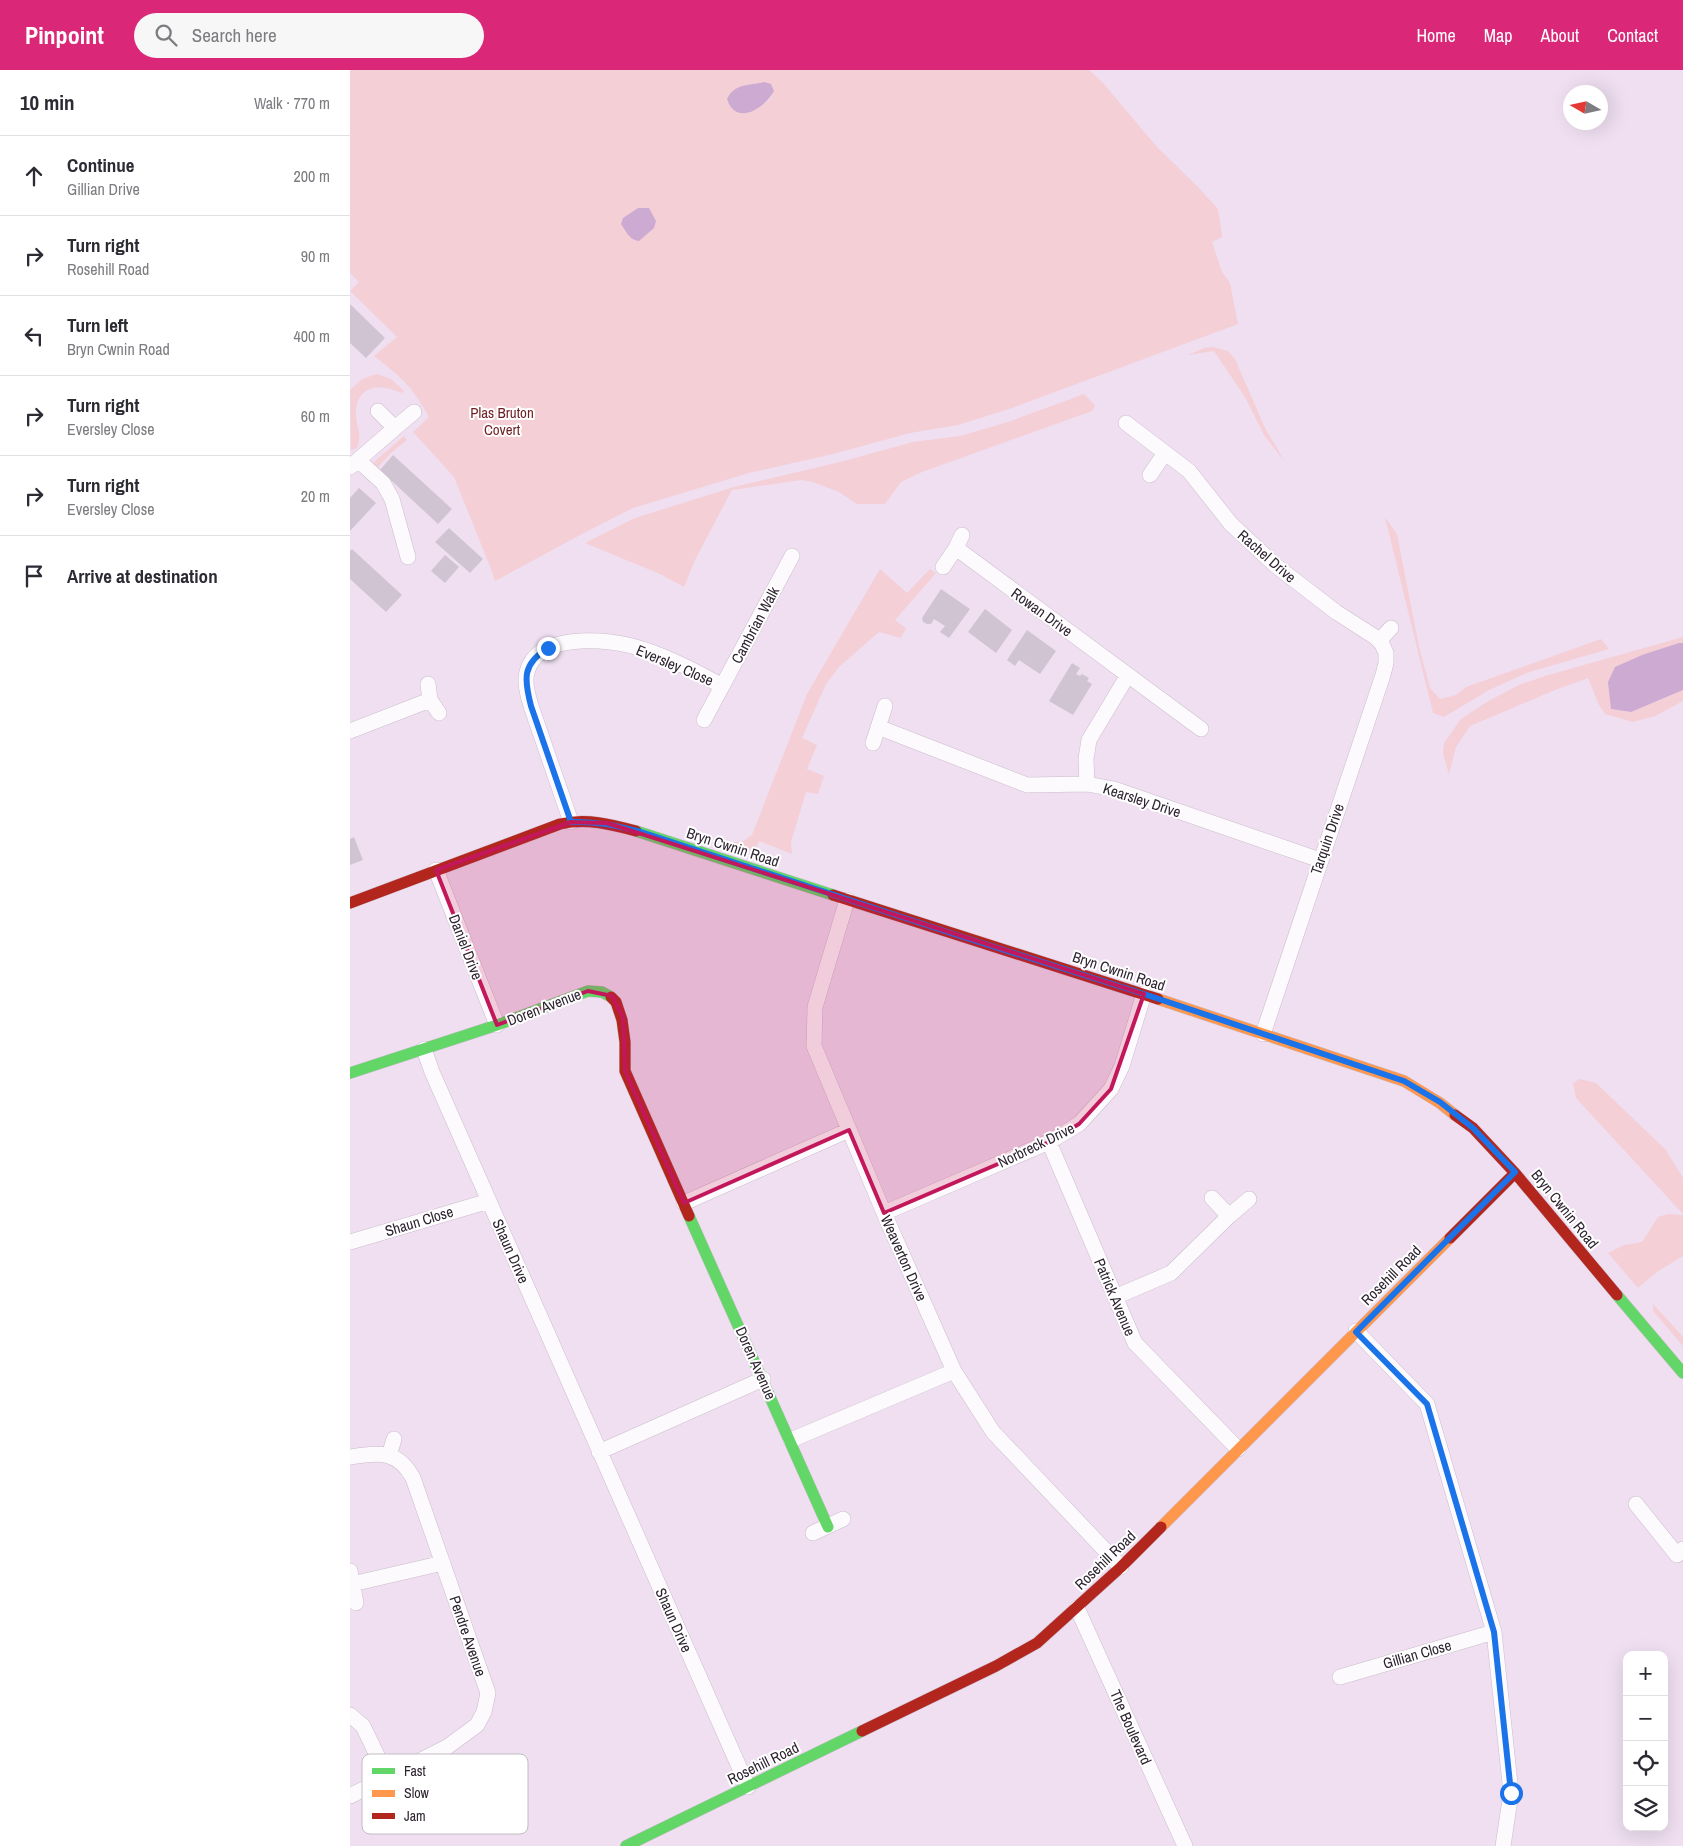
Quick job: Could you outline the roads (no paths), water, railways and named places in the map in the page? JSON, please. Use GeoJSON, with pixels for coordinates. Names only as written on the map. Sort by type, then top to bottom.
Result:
{"type":"FeatureCollection","features":[{"type":"Feature","properties":{"kind":"street"},"geometry":{"type":"LineString","coordinates":[[378,411],[395,428]]}},
{"type":"Feature","properties":{"kind":"street"},"geometry":{"type":"LineString","coordinates":[[408,557],[392,499],[382,483],[354,464],[414,412]]}},
{"type":"Feature","properties":{"kind":"street","name":"Rachel Drive"},"geometry":{"type":"LineString","coordinates":[[1126,423],[1189,471],[1231,524],[1275,565],[1336,612],[1357,627],[1368,632],[1380,642]]}},
{"type":"Feature","properties":{"kind":"street"},"geometry":{"type":"LineString","coordinates":[[1150,475],[1165,453]]}},
{"type":"Feature","properties":{"kind":"street","name":"Rowan Drive"},"geometry":{"type":"LineString","coordinates":[[943,567],[959,542],[1128,675],[1201,729]]}},
{"type":"Feature","properties":{"kind":"street","name":"Cambrian Walk"},"geometry":{"type":"LineString","coordinates":[[704,720],[792,556]]}},
{"type":"Feature","properties":{"kind":"street"},"geometry":{"type":"LineString","coordinates":[[1380,642],[1391,628]]}},
{"type":"Feature","properties":{"kind":"street","name":"Eversley Close"},"geometry":{"type":"LineString","coordinates":[[571,822],[531,706],[527,688],[526,674],[530,664],[537,655],[560,644],[589,640],[607,642],[659,655],[696,671],[722,686]]}},
{"type":"Feature","properties":{"kind":"street","name":"Tarquin Drive"},"geometry":{"type":"LineString","coordinates":[[1263,1034],[1386,663],[1386,653],[1380,642]]}},
{"type":"Feature","properties":{"kind":"street"},"geometry":{"type":"LineString","coordinates":[[1087,784],[1086,759],[1088,740],[1128,675]]}},
{"type":"Feature","properties":{"kind":"street"},"geometry":{"type":"LineString","coordinates":[[428,684],[430,700],[439,713]]}},
{"type":"Feature","properties":{"kind":"street"},"geometry":{"type":"LineString","coordinates":[[351,728],[430,700]]}},
{"type":"Feature","properties":{"kind":"street"},"geometry":{"type":"LineString","coordinates":[[873,743],[885,706]]}},
{"type":"Feature","properties":{"kind":"street","name":"Kearsley Drive"},"geometry":{"type":"LineString","coordinates":[[878,727],[1027,785],[1087,784],[1114,790],[1320,860]]}},
{"type":"Feature","properties":{"kind":"street","name":"Bryn Cwnin Road"},"geometry":{"type":"LineString","coordinates":[[350,903],[541,830],[571,822],[607,823],[641,832],[1144,994],[1404,1081],[1440,1102],[1473,1128],[1515,1172],[1683,1373]]}},
{"type":"Feature","properties":{"kind":"street","name":"Daniel Drive"},"geometry":{"type":"LineString","coordinates":[[436,870],[497,1025]]}},
{"type":"Feature","properties":{"kind":"street","name":"Weaverton Drive"},"geometry":{"type":"LineString","coordinates":[[848,900],[815,1007],[814,1046],[884,1213],[954,1371],[994,1432],[1120,1567]]}},
{"type":"Feature","properties":{"kind":"street","name":"Doren Avenue"},"geometry":{"type":"LineString","coordinates":[[350,1073],[497,1025],[588,991],[601,991],[612,996],[623,1018],[625,1071],[791,1440],[828,1527]]}},
{"type":"Feature","properties":{"kind":"street","name":"Norbreck Drive"},"geometry":{"type":"LineString","coordinates":[[884,1213],[1048,1142],[1079,1124],[1111,1089],[1122,1066],[1144,994]]}},
{"type":"Feature","properties":{"kind":"street","name":"Shaun Drive"},"geometry":{"type":"LineString","coordinates":[[424,1049],[432,1072],[488,1201],[748,1788]]}},
{"type":"Feature","properties":{"kind":"street"},"geometry":{"type":"LineString","coordinates":[[684,1203],[849,1130]]}},
{"type":"Feature","properties":{"kind":"street","name":"Patrick Avenue"},"geometry":{"type":"LineString","coordinates":[[1048,1142],[1135,1343],[1238,1449]]}},
{"type":"Feature","properties":{"kind":"street","name":"Rosehill Road"},"geometry":{"type":"LineString","coordinates":[[626,1846],[996,1666],[1037,1643],[1120,1567],[1515,1172]]}},
{"type":"Feature","properties":{"kind":"street"},"geometry":{"type":"LineString","coordinates":[[1212,1198],[1229,1216]]}},
{"type":"Feature","properties":{"kind":"street"},"geometry":{"type":"LineString","coordinates":[[1115,1298],[1171,1273],[1229,1216],[1250,1199]]}},
{"type":"Feature","properties":{"kind":"street","name":"Shaun Close"},"geometry":{"type":"LineString","coordinates":[[350,1242],[488,1201]]}},
{"type":"Feature","properties":{"kind":"street"},"geometry":{"type":"LineString","coordinates":[[1356,1332],[1427,1404],[1494,1632],[1511,1793],[1503,1846]]}},
{"type":"Feature","properties":{"kind":"street"},"geometry":{"type":"LineString","coordinates":[[791,1440],[954,1371]]}},
{"type":"Feature","properties":{"kind":"street"},"geometry":{"type":"LineString","coordinates":[[600,1452],[763,1379]]}},
{"type":"Feature","properties":{"kind":"street"},"geometry":{"type":"LineString","coordinates":[[350,1457],[378,1454],[390,1456],[394,1439]]}},
{"type":"Feature","properties":{"kind":"street","name":"Pendre Avenue"},"geometry":{"type":"LineString","coordinates":[[390,1456],[401,1461],[413,1478],[488,1693],[484,1712],[477,1725],[447,1747],[434,1754]]}},
{"type":"Feature","properties":{"kind":"street"},"geometry":{"type":"LineString","coordinates":[[1636,1504],[1681,1555]]}},
{"type":"Feature","properties":{"kind":"street"},"geometry":{"type":"LineString","coordinates":[[814,1533],[843,1519]]}},
{"type":"Feature","properties":{"kind":"street"},"geometry":{"type":"LineString","coordinates":[[356,1603],[351,1577],[443,1563]]}},
{"type":"Feature","properties":{"kind":"street","name":"The Boulevard"},"geometry":{"type":"LineString","coordinates":[[1077,1608],[1185,1846]]}},
{"type":"Feature","properties":{"kind":"street","name":"Gillian Close"},"geometry":{"type":"LineString","coordinates":[[1340,1677],[1494,1632]]}},
{"type":"Feature","properties":{"kind":"street"},"geometry":{"type":"LineString","coordinates":[[350,1715],[363,1726],[376,1754]]}},
{"type":"Feature","properties":{"kind":"street","name":"Pendre Avenue"},"geometry":{"type":"LineString","coordinates":[[350,1796],[362,1790]]}},
{"type":"Feature","properties":{"kind":"park label","name":"Plas Bruton Covert"},"geometry":{"type":"Point","coordinates":[502,420]}}]}
